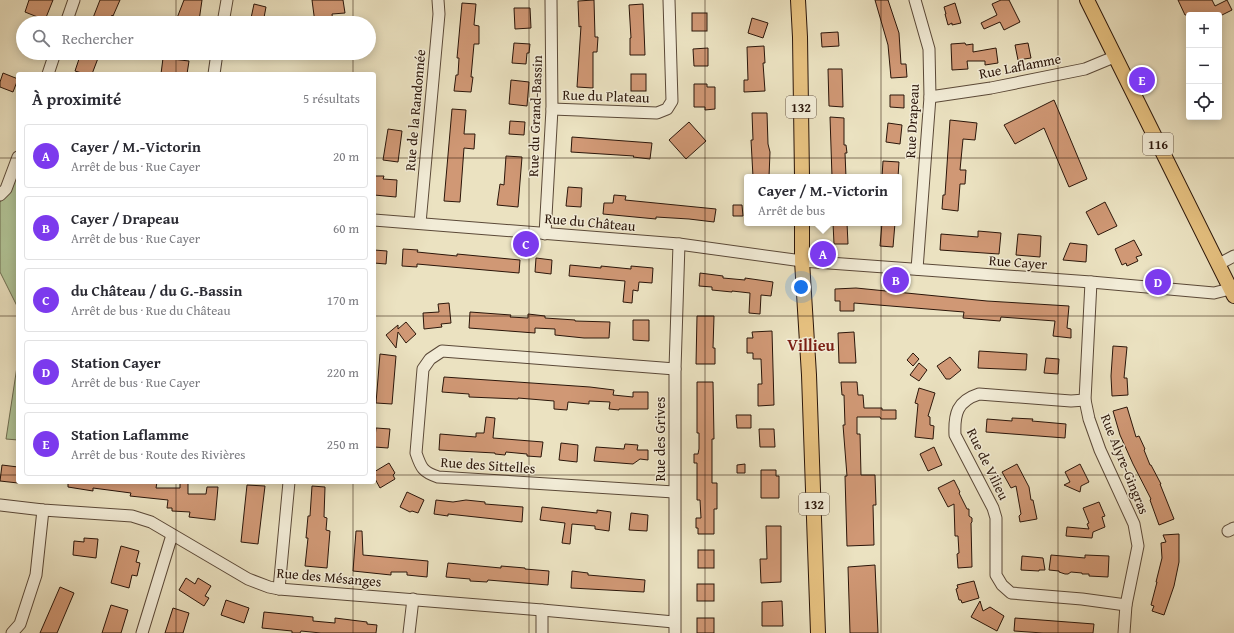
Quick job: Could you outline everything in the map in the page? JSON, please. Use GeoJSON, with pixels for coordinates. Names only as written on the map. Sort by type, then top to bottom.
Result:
{"type":"FeatureCollection","features":[{"type":"Feature","properties":{"kind":"main road","name":"132"},"geometry":{"type":"LineString","coordinates":[[798,0],[802,174]]}},
{"type":"Feature","properties":{"kind":"main road","name":"116"},"geometry":{"type":"LineString","coordinates":[[1087,0],[1232,292]]}},
{"type":"Feature","properties":{"kind":"main road","name":"132"},"geometry":{"type":"LineString","coordinates":[[802,226],[802,260],[809,375],[818,633]]}},
{"type":"Feature","properties":{"kind":"street"},"geometry":{"type":"LineString","coordinates":[[68,16],[74,0]]}},
{"type":"Feature","properties":{"kind":"street"},"geometry":{"type":"LineString","coordinates":[[224,16],[227,0]]}},
{"type":"Feature","properties":{"kind":"street","name":"Rue de la Randonnée"},"geometry":{"type":"LineString","coordinates":[[420,223],[439,14],[438,0]]}},
{"type":"Feature","properties":{"kind":"street","name":"Rue du Grand-Bassin"},"geometry":{"type":"LineString","coordinates":[[545,234],[552,109],[551,0]]}},
{"type":"Feature","properties":{"kind":"street","name":"Rue du Plateau"},"geometry":{"type":"LineString","coordinates":[[552,109],[657,113],[667,109],[672,101],[669,0]]}},
{"type":"Feature","properties":{"kind":"street","name":"Rue Drapeau"},"geometry":{"type":"LineString","coordinates":[[916,0],[929,49],[930,97],[917,269]]}},
{"type":"Feature","properties":{"kind":"street","name":"Rue Laflamme"},"geometry":{"type":"LineString","coordinates":[[930,97],[991,88],[1085,69],[1114,57]]}},
{"type":"Feature","properties":{"kind":"street"},"geometry":{"type":"LineString","coordinates":[[49,72],[53,60]]}},
{"type":"Feature","properties":{"kind":"street"},"geometry":{"type":"LineString","coordinates":[[214,72],[216,60]]}},
{"type":"Feature","properties":{"kind":"street"},"geometry":{"type":"LineString","coordinates":[[0,195],[6,189],[16,162]]}},
{"type":"Feature","properties":{"kind":"street","name":"Rue du Château"},"geometry":{"type":"LineString","coordinates":[[376,220],[679,244],[802,260]]}},
{"type":"Feature","properties":{"kind":"street","name":"Rue des Grives"},"geometry":{"type":"LineString","coordinates":[[674,627],[675,369],[679,244]]}},
{"type":"Feature","properties":{"kind":"street"},"geometry":{"type":"LineString","coordinates":[[1219,264],[1234,256]]}},
{"type":"Feature","properties":{"kind":"street","name":"Rue Cayer"},"geometry":{"type":"LineString","coordinates":[[802,260],[1214,293],[1232,292]]}},
{"type":"Feature","properties":{"kind":"street","name":"Rue Alyre-Gingras"},"geometry":{"type":"LineString","coordinates":[[1091,282],[1085,400],[1089,419],[1100,450],[1134,524],[1138,546],[1126,606],[1124,633]]}},
{"type":"Feature","properties":{"kind":"street","name":"Rue des Sittelles"},"geometry":{"type":"LineString","coordinates":[[674,492],[438,477],[426,473],[416,454],[423,369],[430,359],[442,351],[675,369]]}},
{"type":"Feature","properties":{"kind":"street","name":"Rue de Vilieu"},"geometry":{"type":"LineString","coordinates":[[1085,400],[1065,401],[979,394],[969,397],[962,402],[957,411],[954,422],[955,435],[996,518],[996,575],[1002,585],[1011,593],[1082,599],[1126,606]]}},
{"type":"Feature","properties":{"kind":"street"},"geometry":{"type":"LineString","coordinates":[[279,589],[289,484]]}},
{"type":"Feature","properties":{"kind":"street","name":"Rue des Mésanges"},"geometry":{"type":"LineString","coordinates":[[0,505],[43,510],[132,516],[151,522],[248,579],[279,589],[542,610],[674,627]]}},
{"type":"Feature","properties":{"kind":"street"},"geometry":{"type":"LineString","coordinates":[[12,633],[20,624],[36,575],[43,510]]}},
{"type":"Feature","properties":{"kind":"street"},"geometry":{"type":"LineString","coordinates":[[142,633],[172,535]]}},
{"type":"Feature","properties":{"kind":"street"},"geometry":{"type":"LineString","coordinates":[[409,633],[413,600]]}},
{"type":"Feature","properties":{"kind":"street"},"geometry":{"type":"LineString","coordinates":[[542,610],[542,633]]}},
{"type":"Feature","properties":{"kind":"green space"},"geometry":{"type":"Polygon","coordinates":[[[16,176],[16,304],[0,272],[0,202],[8,195],[16,176]]]}},
{"type":"Feature","properties":{"kind":"green space"},"geometry":{"type":"Polygon","coordinates":[[[16,373],[16,440],[6,439],[16,373]]]}},
{"type":"Feature","properties":{"kind":"building"},"geometry":{"type":"Polygon","coordinates":[[[29,0],[53,0],[47,16],[35,16],[25,12],[29,0]]]}},
{"type":"Feature","properties":{"kind":"building"},"geometry":{"type":"Polygon","coordinates":[[[100,0],[120,0],[113,16],[94,16],[100,0]]]}},
{"type":"Feature","properties":{"kind":"building"},"geometry":{"type":"Polygon","coordinates":[[[184,0],[202,0],[200,16],[178,16],[184,0]]]}},
{"type":"Feature","properties":{"kind":"building"},"geometry":{"type":"Polygon","coordinates":[[[312,0],[343,0],[345,13],[332,14],[332,16],[314,16],[312,0]]]}},
{"type":"Feature","properties":{"kind":"building"},"geometry":{"type":"Polygon","coordinates":[[[594,0],[595,37],[598,37],[597,52],[593,52],[593,88],[577,87],[581,26],[579,27],[578,1],[594,0]]]}},
{"type":"Feature","properties":{"kind":"building"},"geometry":{"type":"Polygon","coordinates":[[[875,0],[888,0],[899,33],[901,64],[906,64],[907,77],[891,78],[888,45],[875,0]]]}},
{"type":"Feature","properties":{"kind":"building"},"geometry":{"type":"Polygon","coordinates":[[[1001,0],[1009,0],[1020,22],[1004,30],[1000,22],[984,29],[981,23],[997,15],[992,4],[1001,0]]]}},
{"type":"Feature","properties":{"kind":"building"},"geometry":{"type":"Polygon","coordinates":[[[1178,0],[1212,0],[1215,6],[1227,0],[1232,10],[1222,15],[1222,12],[1186,12],[1185,15],[1178,0]]]}},
{"type":"Feature","properties":{"kind":"building"},"geometry":{"type":"Polygon","coordinates":[[[462,3],[476,4],[474,25],[479,26],[479,44],[474,44],[471,92],[454,91],[456,75],[458,75],[459,58],[457,58],[462,3]]]}},
{"type":"Feature","properties":{"kind":"building"},"geometry":{"type":"Polygon","coordinates":[[[955,3],[961,23],[952,25],[952,23],[948,25],[944,7],[955,3]]]}},
{"type":"Feature","properties":{"kind":"building"},"geometry":{"type":"Polygon","coordinates":[[[254,4],[266,7],[264,16],[251,16],[254,4]]]}},
{"type":"Feature","properties":{"kind":"building"},"geometry":{"type":"Polygon","coordinates":[[[643,4],[645,55],[630,55],[631,38],[629,5],[643,4]]]}},
{"type":"Feature","properties":{"kind":"building"},"geometry":{"type":"Polygon","coordinates":[[[514,8],[530,8],[531,28],[515,29],[514,8]]]}},
{"type":"Feature","properties":{"kind":"building"},"geometry":{"type":"Polygon","coordinates":[[[692,13],[707,13],[707,31],[692,31],[692,13]]]}},
{"type":"Feature","properties":{"kind":"building"},"geometry":{"type":"Polygon","coordinates":[[[752,18],[768,23],[763,38],[748,33],[752,18]]]}},
{"type":"Feature","properties":{"kind":"building"},"geometry":{"type":"Polygon","coordinates":[[[838,32],[839,46],[822,47],[821,33],[838,32]]]}},
{"type":"Feature","properties":{"kind":"building"},"geometry":{"type":"Polygon","coordinates":[[[514,43],[530,44],[526,64],[512,63],[514,43]]]}},
{"type":"Feature","properties":{"kind":"building"},"geometry":{"type":"Polygon","coordinates":[[[965,43],[966,45],[973,44],[973,52],[996,48],[998,63],[985,65],[985,61],[967,61],[968,69],[952,70],[951,44],[965,43]]]}},
{"type":"Feature","properties":{"kind":"building"},"geometry":{"type":"Polygon","coordinates":[[[1028,43],[1031,58],[1018,60],[1015,45],[1028,43]]]}},
{"type":"Feature","properties":{"kind":"building"},"geometry":{"type":"Polygon","coordinates":[[[764,46],[765,63],[763,63],[765,91],[744,92],[744,80],[748,80],[747,47],[764,46]]]}},
{"type":"Feature","properties":{"kind":"building"},"geometry":{"type":"Polygon","coordinates":[[[708,48],[708,66],[694,66],[693,49],[708,48]]]}},
{"type":"Feature","properties":{"kind":"building"},"geometry":{"type":"Polygon","coordinates":[[[79,60],[97,60],[93,72],[75,71],[79,60]]]}},
{"type":"Feature","properties":{"kind":"building"},"geometry":{"type":"Polygon","coordinates":[[[163,60],[189,61],[187,72],[161,72],[163,60]]]}},
{"type":"Feature","properties":{"kind":"building"},"geometry":{"type":"Polygon","coordinates":[[[828,69],[842,69],[843,107],[829,106],[828,69]]]}},
{"type":"Feature","properties":{"kind":"building"},"geometry":{"type":"Polygon","coordinates":[[[3,73],[16,78],[16,84],[13,92],[0,87],[3,73]]]}},
{"type":"Feature","properties":{"kind":"building"},"geometry":{"type":"Polygon","coordinates":[[[631,74],[646,74],[646,91],[631,91],[631,74]]]}},
{"type":"Feature","properties":{"kind":"building"},"geometry":{"type":"Polygon","coordinates":[[[511,80],[529,82],[527,106],[509,104],[511,80]]]}},
{"type":"Feature","properties":{"kind":"building"},"geometry":{"type":"Polygon","coordinates":[[[694,84],[707,84],[707,87],[715,87],[715,109],[705,110],[705,107],[694,107],[694,84]]]}},
{"type":"Feature","properties":{"kind":"building"},"geometry":{"type":"Polygon","coordinates":[[[890,95],[904,95],[904,108],[890,107],[890,95]]]}},
{"type":"Feature","properties":{"kind":"building"},"geometry":{"type":"Polygon","coordinates":[[[1054,100],[1087,179],[1069,187],[1044,128],[1015,144],[1004,125],[1054,100]]]}},
{"type":"Feature","properties":{"kind":"building"},"geometry":{"type":"Polygon","coordinates":[[[452,109],[466,110],[464,134],[475,134],[474,149],[464,148],[460,202],[444,201],[452,109]]]}},
{"type":"Feature","properties":{"kind":"building"},"geometry":{"type":"Polygon","coordinates":[[[752,113],[767,113],[768,144],[770,152],[769,174],[753,174],[751,140],[753,140],[752,113]]]}},
{"type":"Feature","properties":{"kind":"building"},"geometry":{"type":"Polygon","coordinates":[[[830,117],[844,118],[844,145],[846,145],[847,153],[845,153],[846,174],[832,174],[830,117]]]}},
{"type":"Feature","properties":{"kind":"building"},"geometry":{"type":"Polygon","coordinates":[[[950,120],[977,123],[975,140],[963,139],[960,170],[966,170],[965,184],[960,184],[958,211],[942,209],[943,195],[945,195],[950,120]]]}},
{"type":"Feature","properties":{"kind":"building"},"geometry":{"type":"Polygon","coordinates":[[[510,121],[525,122],[524,135],[509,134],[510,121]]]}},
{"type":"Feature","properties":{"kind":"building"},"geometry":{"type":"Polygon","coordinates":[[[689,122],[706,141],[686,159],[669,140],[689,122]]]}},
{"type":"Feature","properties":{"kind":"building"},"geometry":{"type":"Polygon","coordinates":[[[888,123],[902,125],[900,144],[886,142],[888,123]]]}},
{"type":"Feature","properties":{"kind":"building"},"geometry":{"type":"Polygon","coordinates":[[[388,129],[402,131],[398,162],[383,160],[388,129]]]}},
{"type":"Feature","properties":{"kind":"building"},"geometry":{"type":"Polygon","coordinates":[[[572,137],[652,143],[650,159],[633,157],[634,156],[571,152],[572,137]]]}},
{"type":"Feature","properties":{"kind":"building"},"geometry":{"type":"Polygon","coordinates":[[[506,156],[522,157],[518,207],[497,205],[500,184],[504,185],[506,156]]]}},
{"type":"Feature","properties":{"kind":"building"},"geometry":{"type":"Polygon","coordinates":[[[883,161],[899,162],[898,174],[882,174],[883,161]]]}},
{"type":"Feature","properties":{"kind":"building"},"geometry":{"type":"Polygon","coordinates":[[[376,176],[384,176],[383,179],[397,180],[396,197],[376,195],[376,176]]]}},
{"type":"Feature","properties":{"kind":"building"},"geometry":{"type":"Polygon","coordinates":[[[568,187],[582,188],[581,207],[566,206],[568,187]]]}},
{"type":"Feature","properties":{"kind":"building"},"geometry":{"type":"Polygon","coordinates":[[[614,195],[626,196],[625,200],[716,209],[714,222],[603,214],[604,203],[613,203],[614,195]]]}},
{"type":"Feature","properties":{"kind":"building"},"geometry":{"type":"Polygon","coordinates":[[[1105,202],[1117,226],[1098,235],[1086,212],[1105,202]]]}},
{"type":"Feature","properties":{"kind":"building"},"geometry":{"type":"Polygon","coordinates":[[[733,205],[742,205],[743,216],[733,216],[733,205]]]}},
{"type":"Feature","properties":{"kind":"building"},"geometry":{"type":"Polygon","coordinates":[[[833,226],[847,226],[848,244],[834,244],[833,226]]]}},
{"type":"Feature","properties":{"kind":"building"},"geometry":{"type":"Polygon","coordinates":[[[882,226],[895,226],[893,247],[880,246],[882,226]]]}},
{"type":"Feature","properties":{"kind":"building"},"geometry":{"type":"Polygon","coordinates":[[[978,231],[1001,233],[999,254],[940,250],[941,234],[978,237],[978,231]]]}},
{"type":"Feature","properties":{"kind":"building"},"geometry":{"type":"Polygon","coordinates":[[[1018,234],[1041,236],[1040,257],[1016,255],[1018,234]]]}},
{"type":"Feature","properties":{"kind":"building"},"geometry":{"type":"Polygon","coordinates":[[[1134,240],[1142,255],[1136,257],[1138,261],[1127,266],[1126,263],[1122,265],[1115,249],[1134,240]]]}},
{"type":"Feature","properties":{"kind":"building"},"geometry":{"type":"Polygon","coordinates":[[[1070,243],[1087,245],[1086,262],[1063,260],[1070,243]]]}},
{"type":"Feature","properties":{"kind":"building"},"geometry":{"type":"Polygon","coordinates":[[[403,249],[457,256],[457,254],[520,260],[519,273],[417,264],[417,267],[402,266],[403,249]]]}},
{"type":"Feature","properties":{"kind":"building"},"geometry":{"type":"Polygon","coordinates":[[[376,250],[387,251],[386,264],[376,263],[376,250]]]}},
{"type":"Feature","properties":{"kind":"building"},"geometry":{"type":"Polygon","coordinates":[[[536,258],[552,260],[551,274],[535,272],[536,258]]]}},
{"type":"Feature","properties":{"kind":"building"},"geometry":{"type":"Polygon","coordinates":[[[570,265],[601,268],[601,266],[631,269],[631,266],[653,268],[652,283],[639,282],[638,291],[633,290],[632,303],[623,302],[625,281],[569,276],[570,265]]]}},
{"type":"Feature","properties":{"kind":"building"},"geometry":{"type":"Polygon","coordinates":[[[700,273],[723,276],[723,278],[745,280],[745,278],[773,282],[771,296],[761,295],[760,314],[749,313],[750,293],[712,290],[712,287],[699,286],[700,273]]]}},
{"type":"Feature","properties":{"kind":"building"},"geometry":{"type":"Polygon","coordinates":[[[856,288],[987,301],[1069,306],[1067,328],[1071,329],[1071,338],[1053,336],[1055,321],[1001,317],[1000,321],[963,318],[964,312],[854,303],[854,311],[840,311],[840,301],[835,301],[835,289],[856,288]]]}},
{"type":"Feature","properties":{"kind":"building"},"geometry":{"type":"Polygon","coordinates":[[[449,303],[451,323],[441,324],[442,327],[424,329],[423,313],[439,312],[438,304],[449,303]]]}},
{"type":"Feature","properties":{"kind":"building"},"geometry":{"type":"Polygon","coordinates":[[[470,312],[511,315],[510,317],[528,318],[528,314],[545,316],[545,318],[575,321],[610,322],[609,338],[584,338],[555,335],[555,329],[535,328],[535,333],[469,328],[470,312]]]}},
{"type":"Feature","properties":{"kind":"building"},"geometry":{"type":"Polygon","coordinates":[[[697,316],[714,316],[713,348],[715,348],[715,364],[696,364],[697,316]]]}},
{"type":"Feature","properties":{"kind":"building"},"geometry":{"type":"Polygon","coordinates":[[[633,320],[649,320],[649,341],[633,340],[633,320]]]}},
{"type":"Feature","properties":{"kind":"building"},"geometry":{"type":"Polygon","coordinates":[[[406,322],[416,334],[406,343],[398,332],[396,348],[386,335],[398,325],[398,329],[406,322]]]}},
{"type":"Feature","properties":{"kind":"building"},"geometry":{"type":"Polygon","coordinates":[[[772,331],[774,405],[758,406],[758,384],[762,384],[761,359],[753,359],[753,353],[747,353],[747,338],[753,338],[752,332],[772,331]]]}},
{"type":"Feature","properties":{"kind":"building"},"geometry":{"type":"Polygon","coordinates":[[[854,332],[856,363],[839,363],[838,333],[854,332]]]}},
{"type":"Feature","properties":{"kind":"building"},"geometry":{"type":"Polygon","coordinates":[[[1113,346],[1127,347],[1124,378],[1127,378],[1128,395],[1112,396],[1111,376],[1113,346]]]}},
{"type":"Feature","properties":{"kind":"building"},"geometry":{"type":"Polygon","coordinates":[[[979,351],[1027,354],[1026,370],[978,368],[979,351]]]}},
{"type":"Feature","properties":{"kind":"building"},"geometry":{"type":"Polygon","coordinates":[[[913,353],[919,359],[913,366],[907,360],[913,353]]]}},
{"type":"Feature","properties":{"kind":"building"},"geometry":{"type":"Polygon","coordinates":[[[380,354],[396,356],[392,404],[376,403],[380,354]]]}},
{"type":"Feature","properties":{"kind":"building"},"geometry":{"type":"Polygon","coordinates":[[[950,357],[961,370],[950,379],[946,379],[937,366],[950,357]]]}},
{"type":"Feature","properties":{"kind":"building"},"geometry":{"type":"Polygon","coordinates":[[[1046,358],[1059,359],[1058,374],[1044,373],[1046,358]]]}},
{"type":"Feature","properties":{"kind":"building"},"geometry":{"type":"Polygon","coordinates":[[[919,363],[927,370],[919,381],[910,375],[919,363]]]}},
{"type":"Feature","properties":{"kind":"building"},"geometry":{"type":"Polygon","coordinates":[[[444,377],[590,387],[614,390],[613,395],[633,397],[633,392],[648,392],[648,409],[609,409],[610,402],[589,401],[589,404],[568,402],[567,410],[554,409],[554,401],[518,398],[469,397],[469,394],[442,392],[444,377]]]}},
{"type":"Feature","properties":{"kind":"building"},"geometry":{"type":"Polygon","coordinates":[[[697,382],[713,382],[714,439],[712,439],[712,483],[717,483],[717,509],[714,509],[714,534],[698,534],[698,528],[696,528],[696,518],[701,518],[700,500],[697,500],[697,463],[694,463],[694,454],[698,454],[699,449],[699,433],[697,433],[697,382]]]}},
{"type":"Feature","properties":{"kind":"building"},"geometry":{"type":"Polygon","coordinates":[[[841,382],[857,382],[858,395],[863,395],[864,408],[896,410],[896,419],[857,417],[857,434],[860,434],[861,475],[875,475],[876,505],[873,505],[874,545],[847,546],[845,476],[847,476],[843,425],[845,425],[844,395],[842,395],[841,382]]]}},
{"type":"Feature","properties":{"kind":"building"},"geometry":{"type":"Polygon","coordinates":[[[919,388],[935,393],[928,416],[930,417],[930,425],[934,426],[933,439],[915,437],[918,404],[915,403],[919,388]]]}},
{"type":"Feature","properties":{"kind":"building"},"geometry":{"type":"Polygon","coordinates":[[[1127,407],[1136,437],[1139,436],[1150,465],[1161,484],[1174,519],[1159,525],[1150,500],[1151,499],[1120,435],[1113,411],[1127,407]]]}},
{"type":"Feature","properties":{"kind":"building"},"geometry":{"type":"Polygon","coordinates":[[[736,415],[751,415],[751,428],[737,428],[736,415]]]}},
{"type":"Feature","properties":{"kind":"building"},"geometry":{"type":"Polygon","coordinates":[[[486,417],[495,418],[493,438],[543,442],[541,457],[506,452],[505,455],[495,453],[439,450],[440,434],[476,437],[476,433],[484,433],[486,417]]]}},
{"type":"Feature","properties":{"kind":"building"},"geometry":{"type":"Polygon","coordinates":[[[1012,418],[1033,419],[1032,421],[1066,424],[1065,438],[986,432],[987,419],[1012,421],[1012,418]]]}},
{"type":"Feature","properties":{"kind":"building"},"geometry":{"type":"Polygon","coordinates":[[[376,428],[390,429],[388,448],[376,447],[376,428]]]}},
{"type":"Feature","properties":{"kind":"building"},"geometry":{"type":"Polygon","coordinates":[[[759,429],[774,429],[775,447],[760,447],[759,429]]]}},
{"type":"Feature","properties":{"kind":"building"},"geometry":{"type":"Polygon","coordinates":[[[561,443],[578,445],[577,462],[559,460],[561,443]]]}},
{"type":"Feature","properties":{"kind":"building"},"geometry":{"type":"Polygon","coordinates":[[[625,444],[638,445],[637,450],[648,450],[648,460],[640,459],[633,464],[594,461],[596,447],[624,449],[625,444]]]}},
{"type":"Feature","properties":{"kind":"building"},"geometry":{"type":"Polygon","coordinates":[[[934,447],[942,465],[928,471],[920,454],[934,447]]]}},
{"type":"Feature","properties":{"kind":"building"},"geometry":{"type":"Polygon","coordinates":[[[389,463],[395,473],[393,475],[395,479],[380,488],[376,481],[376,471],[389,463]]]}},
{"type":"Feature","properties":{"kind":"building"},"geometry":{"type":"Polygon","coordinates":[[[745,464],[745,473],[737,473],[737,465],[745,464]]]}},
{"type":"Feature","properties":{"kind":"building"},"geometry":{"type":"Polygon","coordinates":[[[1017,464],[1029,487],[1031,500],[1033,500],[1037,519],[1020,522],[1019,516],[1021,514],[1016,486],[1011,488],[1002,472],[1017,464]]]}},
{"type":"Feature","properties":{"kind":"building"},"geometry":{"type":"Polygon","coordinates":[[[1080,464],[1089,482],[1081,486],[1080,492],[1064,485],[1070,482],[1065,472],[1080,464]]]}},
{"type":"Feature","properties":{"kind":"building"},"geometry":{"type":"Polygon","coordinates":[[[2,465],[16,467],[16,483],[0,481],[2,465]]]}},
{"type":"Feature","properties":{"kind":"building"},"geometry":{"type":"Polygon","coordinates":[[[761,470],[776,470],[776,476],[779,476],[779,498],[761,498],[761,470]]]}},
{"type":"Feature","properties":{"kind":"building"},"geometry":{"type":"Polygon","coordinates":[[[954,480],[967,509],[969,509],[969,516],[972,518],[972,567],[958,568],[958,536],[955,536],[954,504],[948,507],[938,488],[954,480]]]}},
{"type":"Feature","properties":{"kind":"building"},"geometry":{"type":"Polygon","coordinates":[[[68,484],[157,484],[156,488],[180,488],[180,484],[188,484],[188,494],[206,494],[207,487],[218,487],[215,520],[189,517],[190,512],[172,511],[172,508],[167,508],[168,500],[130,496],[131,493],[93,488],[93,491],[68,487],[68,484]]]}},
{"type":"Feature","properties":{"kind":"building"},"geometry":{"type":"Polygon","coordinates":[[[247,485],[265,486],[258,544],[241,542],[247,485]]]}},
{"type":"Feature","properties":{"kind":"building"},"geometry":{"type":"Polygon","coordinates":[[[312,486],[325,487],[324,517],[327,518],[326,530],[330,531],[327,568],[305,566],[308,538],[306,538],[308,516],[310,516],[312,486]]]}},
{"type":"Feature","properties":{"kind":"building"},"geometry":{"type":"Polygon","coordinates":[[[407,492],[424,500],[418,513],[412,511],[410,512],[400,507],[407,492]]]}},
{"type":"Feature","properties":{"kind":"building"},"geometry":{"type":"Polygon","coordinates":[[[436,500],[453,502],[466,500],[485,502],[485,504],[523,507],[522,522],[448,514],[448,516],[434,514],[436,500]]]}},
{"type":"Feature","properties":{"kind":"building"},"geometry":{"type":"Polygon","coordinates":[[[1099,502],[1105,516],[1102,517],[1105,527],[1093,532],[1092,538],[1066,536],[1067,527],[1089,529],[1087,524],[1089,523],[1083,508],[1099,502]]]}},
{"type":"Feature","properties":{"kind":"building"},"geometry":{"type":"Polygon","coordinates":[[[542,507],[597,513],[597,510],[611,512],[609,531],[595,529],[595,526],[572,524],[570,544],[562,543],[565,523],[540,520],[542,507]]]}},
{"type":"Feature","properties":{"kind":"building"},"geometry":{"type":"Polygon","coordinates":[[[631,513],[648,515],[647,531],[629,530],[631,513]]]}},
{"type":"Feature","properties":{"kind":"building"},"geometry":{"type":"Polygon","coordinates":[[[766,526],[781,526],[781,582],[761,583],[760,559],[767,559],[766,526]]]}},
{"type":"Feature","properties":{"kind":"building"},"geometry":{"type":"Polygon","coordinates":[[[356,531],[362,531],[363,555],[428,561],[427,577],[407,575],[407,572],[391,572],[391,575],[353,571],[356,531]]]}},
{"type":"Feature","properties":{"kind":"building"},"geometry":{"type":"Polygon","coordinates":[[[1179,534],[1179,562],[1174,586],[1164,615],[1152,611],[1154,606],[1151,605],[1162,558],[1161,543],[1166,542],[1163,535],[1179,534]]]}},
{"type":"Feature","properties":{"kind":"building"},"geometry":{"type":"Polygon","coordinates":[[[84,538],[98,539],[96,558],[73,555],[74,541],[84,542],[84,538]]]}},
{"type":"Feature","properties":{"kind":"building"},"geometry":{"type":"Polygon","coordinates":[[[121,546],[139,551],[136,562],[140,563],[137,576],[132,575],[129,588],[111,583],[121,546]]]}},
{"type":"Feature","properties":{"kind":"building"},"geometry":{"type":"Polygon","coordinates":[[[698,550],[714,550],[714,568],[698,568],[698,550]]]}},
{"type":"Feature","properties":{"kind":"building"},"geometry":{"type":"Polygon","coordinates":[[[1051,555],[1085,558],[1085,555],[1109,556],[1108,577],[1089,576],[1089,574],[1071,572],[1065,574],[1059,571],[1049,570],[1051,555]]]}},
{"type":"Feature","properties":{"kind":"building"},"geometry":{"type":"Polygon","coordinates":[[[1022,556],[1043,558],[1045,570],[1021,570],[1022,556]]]}},
{"type":"Feature","properties":{"kind":"building"},"geometry":{"type":"Polygon","coordinates":[[[448,563],[549,571],[548,585],[488,580],[487,582],[470,581],[470,579],[446,577],[448,563]]]}},
{"type":"Feature","properties":{"kind":"building"},"geometry":{"type":"Polygon","coordinates":[[[875,565],[878,633],[850,633],[848,567],[875,565]]]}},
{"type":"Feature","properties":{"kind":"building"},"geometry":{"type":"Polygon","coordinates":[[[572,571],[588,573],[588,575],[645,580],[644,592],[571,588],[572,571]]]}},
{"type":"Feature","properties":{"kind":"building"},"geometry":{"type":"Polygon","coordinates":[[[186,578],[195,584],[198,578],[211,586],[205,596],[209,598],[204,606],[179,590],[186,578]]]}},
{"type":"Feature","properties":{"kind":"building"},"geometry":{"type":"Polygon","coordinates":[[[974,581],[979,598],[962,603],[961,600],[959,600],[956,589],[958,588],[957,585],[974,581]]]}},
{"type":"Feature","properties":{"kind":"building"},"geometry":{"type":"Polygon","coordinates":[[[697,584],[714,584],[714,601],[697,601],[697,584]]]}},
{"type":"Feature","properties":{"kind":"building"},"geometry":{"type":"Polygon","coordinates":[[[60,587],[74,593],[57,633],[40,633],[60,587]]]}},
{"type":"Feature","properties":{"kind":"building"},"geometry":{"type":"Polygon","coordinates":[[[226,600],[249,608],[244,623],[221,615],[226,600]]]}},
{"type":"Feature","properties":{"kind":"building"},"geometry":{"type":"Polygon","coordinates":[[[782,601],[783,626],[762,626],[762,602],[782,601]]]}},
{"type":"Feature","properties":{"kind":"building"},"geometry":{"type":"Polygon","coordinates":[[[980,601],[983,611],[990,607],[1004,616],[997,631],[971,617],[980,601]]]}},
{"type":"Feature","properties":{"kind":"building"},"geometry":{"type":"Polygon","coordinates":[[[111,605],[128,610],[121,633],[102,633],[111,605]]]}},
{"type":"Feature","properties":{"kind":"building"},"geometry":{"type":"Polygon","coordinates":[[[173,608],[189,613],[183,633],[165,633],[173,608]]]}},
{"type":"Feature","properties":{"kind":"building"},"geometry":{"type":"Polygon","coordinates":[[[264,612],[313,617],[313,621],[335,623],[335,618],[367,622],[367,624],[377,625],[376,633],[321,633],[301,631],[300,633],[292,633],[292,631],[262,628],[264,612]]]}},
{"type":"Feature","properties":{"kind":"building"},"geometry":{"type":"Polygon","coordinates":[[[697,618],[714,618],[714,633],[697,633],[697,618]]]}},
{"type":"Feature","properties":{"kind":"building"},"geometry":{"type":"Polygon","coordinates":[[[1015,618],[1094,624],[1093,633],[1043,633],[1014,631],[1015,618]]]}},
{"type":"Feature","properties":{"kind":"place","name":"Station Laflamme"},"geometry":{"type":"Point","coordinates":[1142,80]}},
{"type":"Feature","properties":{"kind":"place","name":"du Château / du G.-Bassin"},"geometry":{"type":"Point","coordinates":[526,244]}},
{"type":"Feature","properties":{"kind":"place","name":"Cayer / M.-Victorin"},"geometry":{"type":"Point","coordinates":[823,254]}},
{"type":"Feature","properties":{"kind":"place","name":"Cayer / Drapeau"},"geometry":{"type":"Point","coordinates":[896,280]}},
{"type":"Feature","properties":{"kind":"place","name":"Station Cayer"},"geometry":{"type":"Point","coordinates":[1158,282]}},
{"type":"Feature","properties":{"kind":"district","name":"Villieu"},"geometry":{"type":"Point","coordinates":[811,345]}}]}
